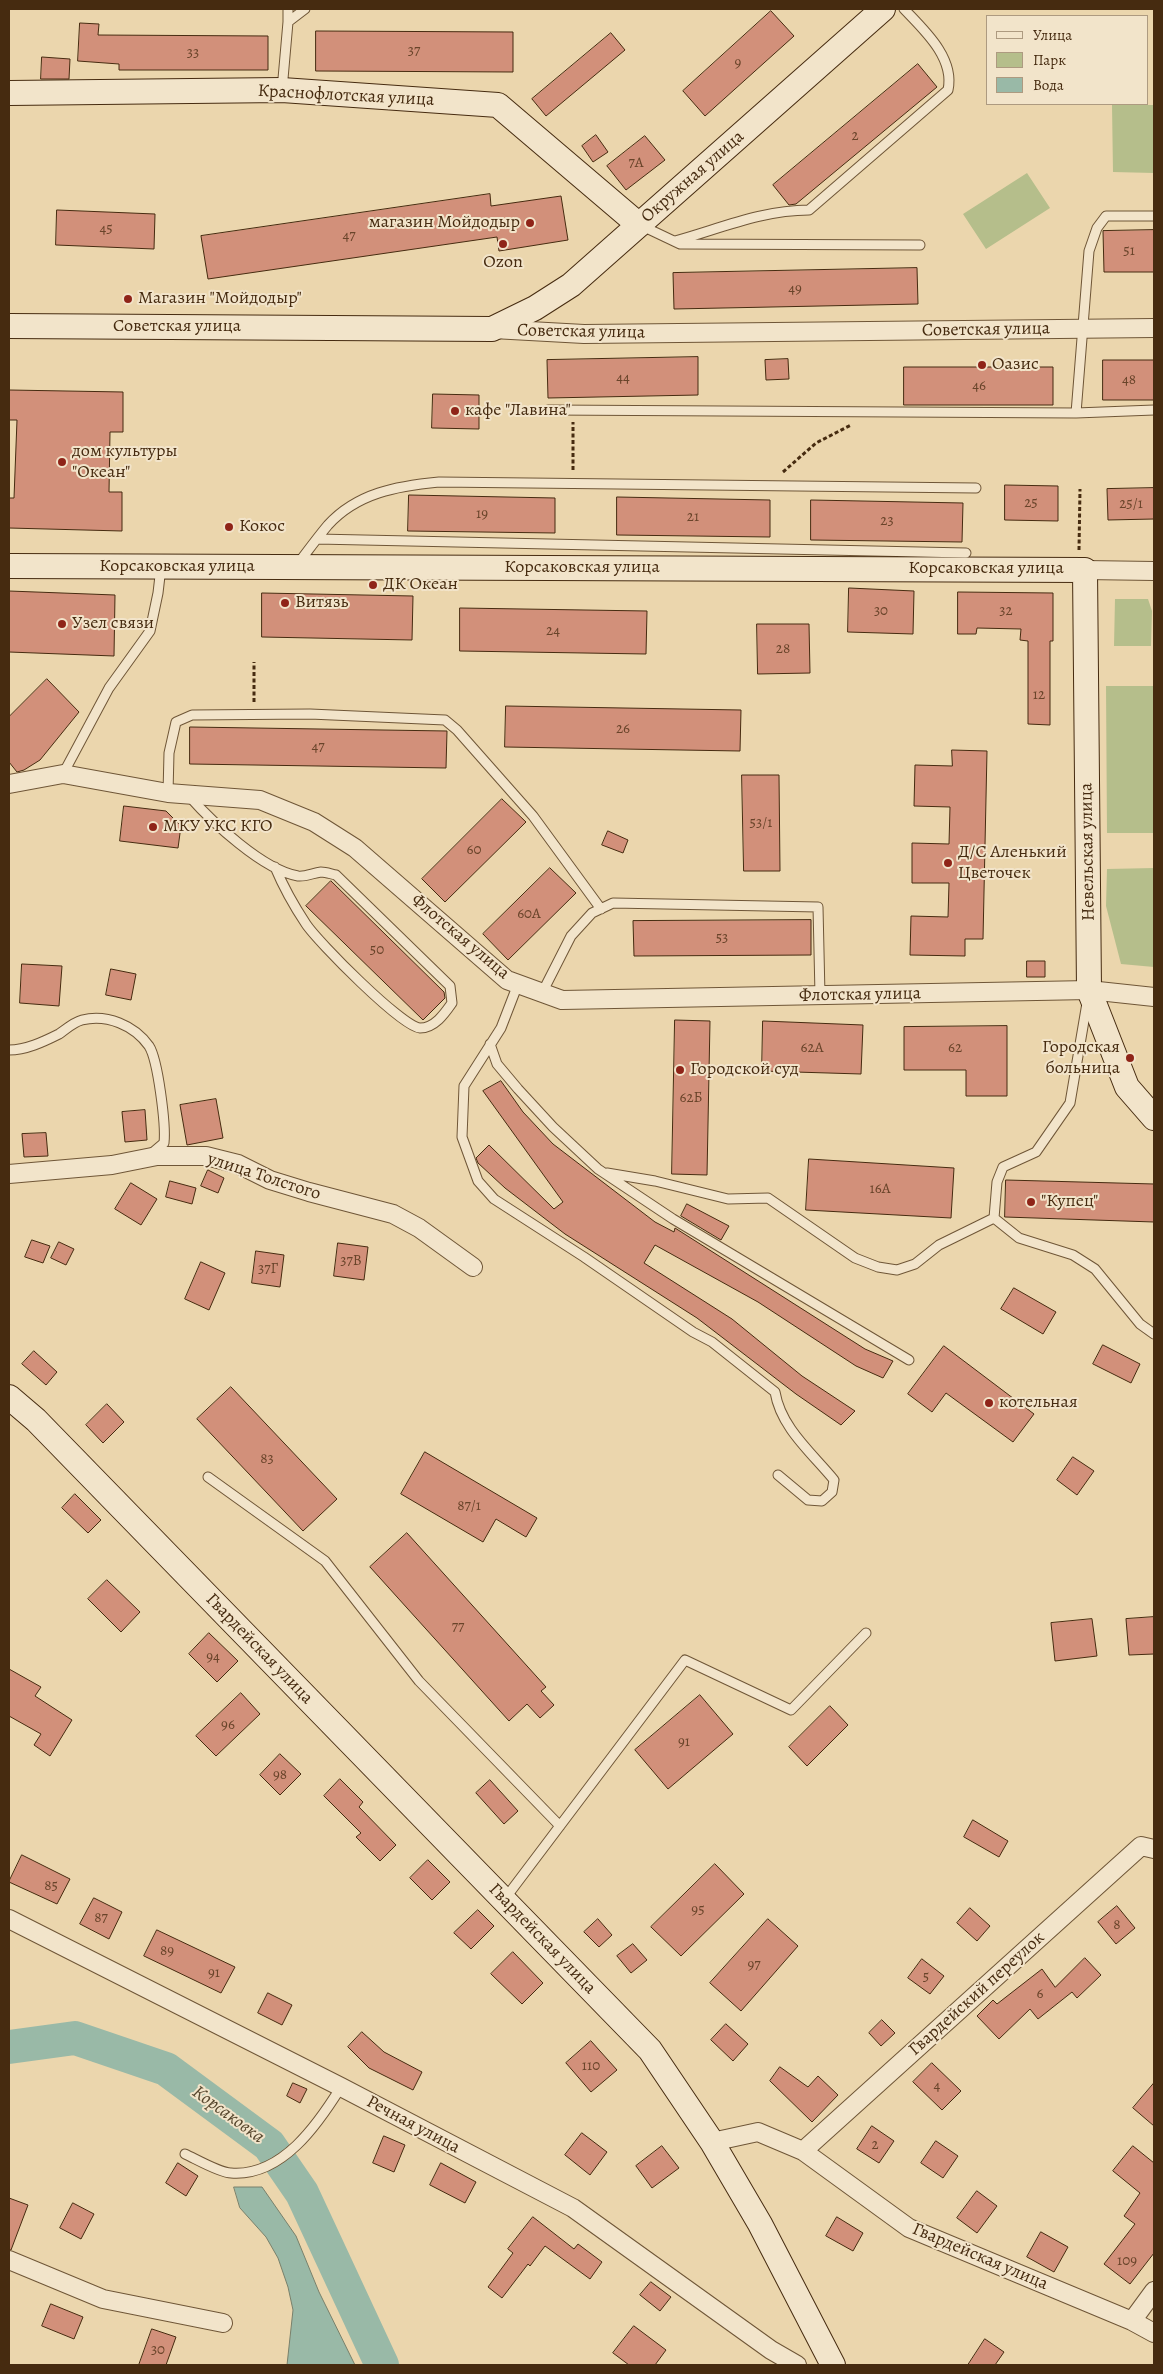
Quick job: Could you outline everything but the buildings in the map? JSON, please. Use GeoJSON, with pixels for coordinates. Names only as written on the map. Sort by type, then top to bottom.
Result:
{"type":"FeatureCollection","features":[{"type":"Feature","properties":{"kind":"street","name":"Окружная улица"},"geometry":{"type":"LineString","coordinates":[[492,329],[535,308],[571,285],[883,9]]}},
{"type":"Feature","properties":{"kind":"street","name":"Краснофлотская улица"},"geometry":{"type":"LineString","coordinates":[[9,93],[282,90],[498,105],[639,225]]}},
{"type":"Feature","properties":{"kind":"street","name":"Советская улица"},"geometry":{"type":"LineString","coordinates":[[9,326],[492,329],[584,334],[1154,328]]}},
{"type":"Feature","properties":{"kind":"street","name":"Корсаковская улица"},"geometry":{"type":"LineString","coordinates":[[9,566],[295,567],[1082,560],[1154,571]]}},
{"type":"Feature","properties":{"kind":"street","name":"Невельская улица"},"geometry":{"type":"LineString","coordinates":[[1082,560],[1089,990],[1127,1087],[1154,1118]]}},
{"type":"Feature","properties":{"kind":"street","name":"Флотская улица"},"geometry":{"type":"LineString","coordinates":[[9,784],[63,774],[168,793],[260,800],[314,822],[355,848],[507,980],[562,1000],[1089,990],[1154,997]]}},
{"type":"Feature","properties":{"kind":"street","name":"улица Толстого"},"geometry":{"type":"LineString","coordinates":[[9,1174],[112,1165],[157,1156],[206,1156],[238,1164],[278,1182],[393,1214],[419,1228],[473,1267]]}},
{"type":"Feature","properties":{"kind":"street","name":"Гвардейская улица"},"geometry":{"type":"LineString","coordinates":[[9,1397],[36,1420],[650,2050],[712,2142],[758,2132],[803,2151],[909,2228],[1132,2321],[1154,2332]]}},
{"type":"Feature","properties":{"kind":"street","name":"Гвардейский переулок"},"geometry":{"type":"LineString","coordinates":[[803,2151],[1141,1846],[1154,1849]]}},
{"type":"Feature","properties":{"kind":"street","name":"Речная улица"},"geometry":{"type":"LineString","coordinates":[[9,1918],[341,2087],[573,2208],[770,2350],[797,2365]]}},
{"type":"Feature","properties":{"kind":"street"},"geometry":{"type":"LineString","coordinates":[[712,2142],[760,2224],[833,2365]]}},
{"type":"Feature","properties":{"kind":"street"},"geometry":{"type":"LineString","coordinates":[[9,2260],[103,2299],[223,2322]]}},
{"type":"Feature","properties":{"kind":"street"},"geometry":{"type":"LineString","coordinates":[[1132,2321],[1154,2291]]}},
{"type":"Feature","properties":{"kind":"lane"},"geometry":{"type":"LineString","coordinates":[[282,90],[288,9]]}},
{"type":"Feature","properties":{"kind":"lane"},"geometry":{"type":"LineString","coordinates":[[288,22],[305,9]]}},
{"type":"Feature","properties":{"kind":"lane"},"geometry":{"type":"LineString","coordinates":[[675,241],[716,230],[755,215],[790,210],[809,210],[948,90],[951,79],[943,56],[926,32],[904,9]]}},
{"type":"Feature","properties":{"kind":"lane"},"geometry":{"type":"LineString","coordinates":[[1076,413],[1089,251],[1097,228],[1106,216],[1154,216]]}},
{"type":"Feature","properties":{"kind":"lane"},"geometry":{"type":"LineString","coordinates":[[639,225],[680,244],[920,245]]}},
{"type":"Feature","properties":{"kind":"lane"},"geometry":{"type":"LineString","coordinates":[[548,410],[880,414],[1076,413],[1154,410]]}},
{"type":"Feature","properties":{"kind":"lane"},"geometry":{"type":"LineString","coordinates":[[295,567],[328,525],[348,507],[371,494],[403,485],[439,482],[976,488]]}},
{"type":"Feature","properties":{"kind":"lane"},"geometry":{"type":"LineString","coordinates":[[317,539],[966,553]]}},
{"type":"Feature","properties":{"kind":"lane"},"geometry":{"type":"LineString","coordinates":[[63,774],[109,688],[150,631],[158,593],[161,566]]}},
{"type":"Feature","properties":{"kind":"lane"},"geometry":{"type":"LineString","coordinates":[[168,793],[169,753],[176,722],[192,716],[310,714],[445,720],[457,730],[533,816],[601,909]]}},
{"type":"Feature","properties":{"kind":"lane"},"geometry":{"type":"LineString","coordinates":[[187,794],[218,826],[243,847],[275,867],[299,876],[322,872],[336,875],[450,986],[452,1003],[442,1017],[431,1025],[420,1028],[405,1021],[334,957],[306,924],[275,867]]}},
{"type":"Feature","properties":{"kind":"lane"},"geometry":{"type":"LineString","coordinates":[[542,993],[571,936],[592,913],[613,903],[818,907],[820,995]]}},
{"type":"Feature","properties":{"kind":"lane"},"geometry":{"type":"LineString","coordinates":[[518,984],[501,1028],[464,1086],[462,1137],[478,1181],[494,1198],[693,1332],[712,1342],[775,1392],[777,1405],[786,1422],[834,1480],[832,1492],[822,1501],[808,1500],[778,1475]]}},
{"type":"Feature","properties":{"kind":"lane"},"geometry":{"type":"LineString","coordinates":[[994,1218],[996,1182],[1003,1167],[1036,1152],[1070,1103],[1089,990]]}},
{"type":"Feature","properties":{"kind":"lane"},"geometry":{"type":"LineString","coordinates":[[9,1050],[20,1050],[38,1043],[80,1020],[100,1018],[127,1025],[149,1047],[160,1091],[166,1128],[164,1143],[156,1152],[136,1160]]}},
{"type":"Feature","properties":{"kind":"lane"},"geometry":{"type":"LineString","coordinates":[[490,1044],[497,1064],[518,1089],[553,1127],[604,1172],[674,1219],[908,1360]]}},
{"type":"Feature","properties":{"kind":"lane"},"geometry":{"type":"LineString","coordinates":[[604,1172],[655,1181],[728,1198],[768,1198],[855,1258],[878,1267],[897,1270],[915,1264],[939,1245],[994,1218]]}},
{"type":"Feature","properties":{"kind":"lane"},"geometry":{"type":"LineString","coordinates":[[994,1218],[1019,1238],[1073,1255],[1095,1269],[1140,1324],[1154,1334]]}},
{"type":"Feature","properties":{"kind":"lane"},"geometry":{"type":"LineString","coordinates":[[208,1477],[325,1561],[419,1681],[560,1826]]}},
{"type":"Feature","properties":{"kind":"lane"},"geometry":{"type":"LineString","coordinates":[[504,1900],[686,1660],[791,1710],[866,1633]]}},
{"type":"Feature","properties":{"kind":"lane"},"geometry":{"type":"LineString","coordinates":[[185,2154],[230,2174],[263,2169],[309,2135],[341,2087]]}},
{"type":"Feature","properties":{"kind":"path"},"geometry":{"type":"LineString","coordinates":[[572,410],[572,484]]}},
{"type":"Feature","properties":{"kind":"path"},"geometry":{"type":"LineString","coordinates":[[776,486],[780,474],[816,443],[864,419],[880,414]]}},
{"type":"Feature","properties":{"kind":"path"},"geometry":{"type":"LineString","coordinates":[[1080,489],[1082,560]]}},
{"type":"Feature","properties":{"kind":"path"},"geometry":{"type":"LineString","coordinates":[[254,662],[254,715]]}},
{"type":"Feature","properties":{"kind":"green space"},"geometry":{"type":"Polygon","coordinates":[[[1112,105],[1154,105],[1154,173],[1113,172],[1112,105]]]}},
{"type":"Feature","properties":{"kind":"green space"},"geometry":{"type":"Polygon","coordinates":[[[1027,173],[1050,208],[986,249],[963,214],[1027,173]]]}},
{"type":"Feature","properties":{"kind":"green space"},"geometry":{"type":"Polygon","coordinates":[[[1115,599],[1148,599],[1152,611],[1151,646],[1114,646],[1115,599]]]}},
{"type":"Feature","properties":{"kind":"green space"},"geometry":{"type":"Polygon","coordinates":[[[1106,686],[1154,686],[1154,833],[1107,833],[1106,686]]]}},
{"type":"Feature","properties":{"kind":"green space"},"geometry":{"type":"Polygon","coordinates":[[[1154,868],[1154,967],[1121,964],[1106,906],[1107,869],[1154,868]]]}},
{"type":"Feature","properties":{"kind":"water"},"geometry":{"type":"Polygon","coordinates":[[[234,2187],[262,2187],[296,2236],[319,2292],[355,2365],[287,2365],[293,2310],[288,2287],[278,2258],[266,2237],[240,2208],[234,2187]]]}},
{"type":"Feature","properties":{"kind":"waterway","name":"Корсаковка"},"geometry":{"type":"LineString","coordinates":[[9,2047],[75,2038],[166,2069],[269,2145],[302,2193],[382,2365]]}},
{"type":"Feature","properties":{"kind":"place","name":"магазин Мойдодыр"},"geometry":{"type":"Point","coordinates":[530,223]}},
{"type":"Feature","properties":{"kind":"place","name":"Ozon"},"geometry":{"type":"Point","coordinates":[503,244]}},
{"type":"Feature","properties":{"kind":"place","name":"Магазин \"Мойдодыр\""},"geometry":{"type":"Point","coordinates":[128,299]}},
{"type":"Feature","properties":{"kind":"place","name":"Оазис"},"geometry":{"type":"Point","coordinates":[982,365]}},
{"type":"Feature","properties":{"kind":"place","name":"кафе \"Лавина\""},"geometry":{"type":"Point","coordinates":[455,411]}},
{"type":"Feature","properties":{"kind":"place","name":"дом культуры \"Океан\""},"geometry":{"type":"Point","coordinates":[62,462]}},
{"type":"Feature","properties":{"kind":"place","name":"Кокос"},"geometry":{"type":"Point","coordinates":[229,527]}},
{"type":"Feature","properties":{"kind":"place","name":"ДК Океан"},"geometry":{"type":"Point","coordinates":[373,585]}},
{"type":"Feature","properties":{"kind":"place","name":"Витязь"},"geometry":{"type":"Point","coordinates":[285,603]}},
{"type":"Feature","properties":{"kind":"place","name":"Узел связи"},"geometry":{"type":"Point","coordinates":[62,624]}},
{"type":"Feature","properties":{"kind":"place","name":"МКУ УКС КГО"},"geometry":{"type":"Point","coordinates":[153,827]}},
{"type":"Feature","properties":{"kind":"place","name":"Д/С Аленький Цветочек"},"geometry":{"type":"Point","coordinates":[948,863]}},
{"type":"Feature","properties":{"kind":"place","name":"Городская больница"},"geometry":{"type":"Point","coordinates":[1130,1058]}},
{"type":"Feature","properties":{"kind":"place","name":"Городской суд"},"geometry":{"type":"Point","coordinates":[680,1070]}},
{"type":"Feature","properties":{"kind":"place","name":"\"Купец\""},"geometry":{"type":"Point","coordinates":[1031,1202]}},
{"type":"Feature","properties":{"kind":"place","name":"котельная"},"geometry":{"type":"Point","coordinates":[989,1403]}}]}
